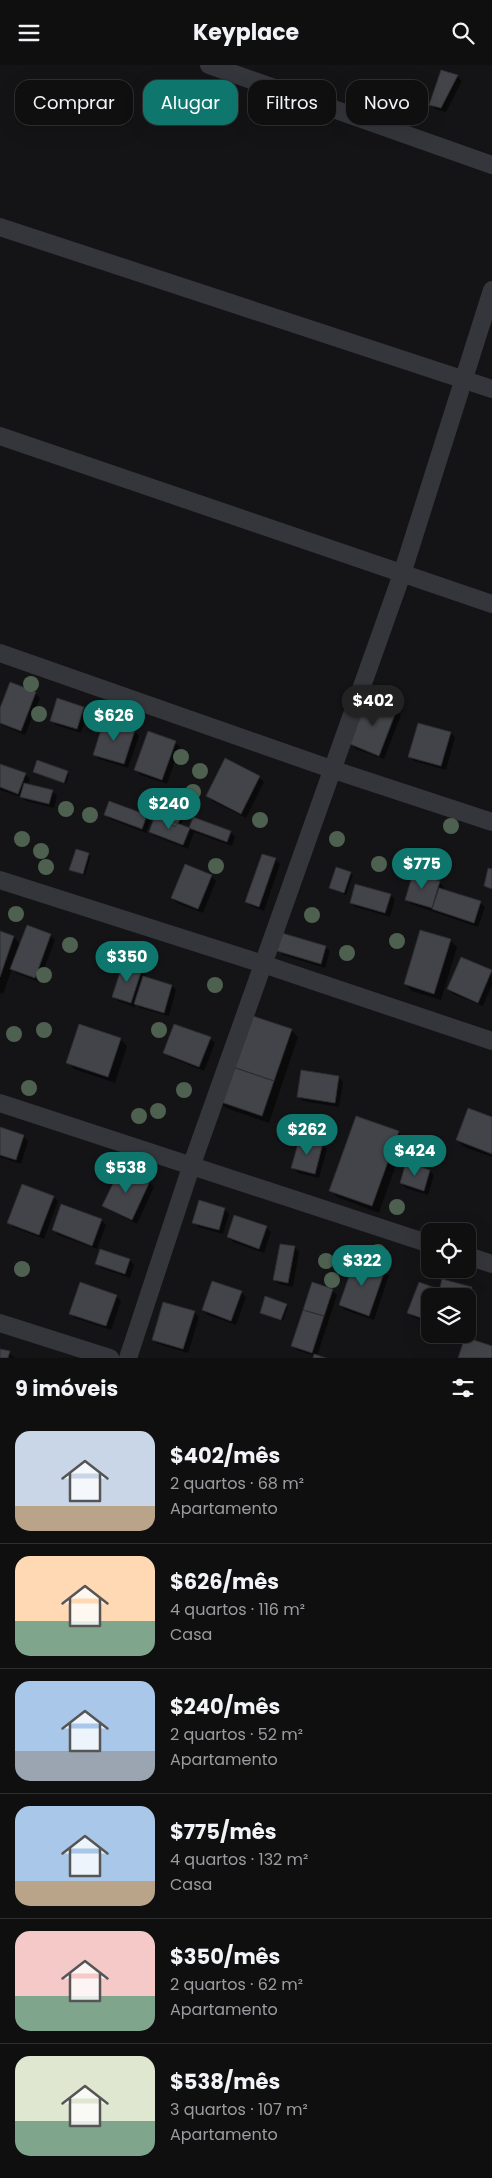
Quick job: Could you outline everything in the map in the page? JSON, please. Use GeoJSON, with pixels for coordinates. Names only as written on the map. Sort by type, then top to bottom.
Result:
{"type":"FeatureCollection","features":[{"type":"Feature","properties":{"kind":"street"},"geometry":{"type":"LineString","coordinates":[[208,65],[492,165]]}},
{"type":"Feature","properties":{"kind":"street"},"geometry":{"type":"LineString","coordinates":[[0,227],[492,389]]}},
{"type":"Feature","properties":{"kind":"street"},"geometry":{"type":"LineString","coordinates":[[128,1358],[192,1164],[334,770],[402,574],[492,290]]}},
{"type":"Feature","properties":{"kind":"street"},"geometry":{"type":"LineString","coordinates":[[0,436],[492,604]]}},
{"type":"Feature","properties":{"kind":"street"},"geometry":{"type":"LineString","coordinates":[[0,653],[334,770],[492,822]]}},
{"type":"Feature","properties":{"kind":"street"},"geometry":{"type":"LineString","coordinates":[[0,881],[263,964],[492,1041]]}},
{"type":"Feature","properties":{"kind":"street"},"geometry":{"type":"LineString","coordinates":[[0,1103],[192,1164],[421,1241]]}},
{"type":"Feature","properties":{"kind":"street"},"geometry":{"type":"LineString","coordinates":[[476,1259],[492,1264]]}},
{"type":"Feature","properties":{"kind":"street"},"geometry":{"type":"LineString","coordinates":[[0,1323],[110,1358]]}},
{"type":"Feature","properties":{"kind":"building"},"geometry":{"type":"Polygon","coordinates":[[[441,70],[458,75],[441,108],[429,105],[441,70]]]}},
{"type":"Feature","properties":{"kind":"building"},"geometry":{"type":"Polygon","coordinates":[[[10,682],[36,692],[21,731],[0,723],[0,708],[10,682]]]}},
{"type":"Feature","properties":{"kind":"building"},"geometry":{"type":"Polygon","coordinates":[[[57,698],[84,707],[77,729],[50,721],[57,698]]]}},
{"type":"Feature","properties":{"kind":"building"},"geometry":{"type":"Polygon","coordinates":[[[367,698],[397,709],[379,756],[350,744],[367,698]]]}},
{"type":"Feature","properties":{"kind":"building"},"geometry":{"type":"Polygon","coordinates":[[[104,720],[135,730],[124,764],[93,755],[104,720]]]}},
{"type":"Feature","properties":{"kind":"building"},"geometry":{"type":"Polygon","coordinates":[[[418,723],[451,732],[441,766],[408,757],[418,723]]]}},
{"type":"Feature","properties":{"kind":"building"},"geometry":{"type":"Polygon","coordinates":[[[148,731],[176,741],[162,780],[134,770],[148,731]]]}},
{"type":"Feature","properties":{"kind":"building"},"geometry":{"type":"Polygon","coordinates":[[[225,758],[260,776],[241,814],[206,796],[225,758]]]}},
{"type":"Feature","properties":{"kind":"building"},"geometry":{"type":"Polygon","coordinates":[[[37,760],[68,771],[64,783],[33,772],[37,760]]]}},
{"type":"Feature","properties":{"kind":"building"},"geometry":{"type":"Polygon","coordinates":[[[0,764],[26,773],[18,794],[0,787],[0,764]]]}},
{"type":"Feature","properties":{"kind":"building"},"geometry":{"type":"Polygon","coordinates":[[[24,783],[53,790],[49,804],[20,797],[24,783]]]}},
{"type":"Feature","properties":{"kind":"building"},"geometry":{"type":"Polygon","coordinates":[[[109,801],[147,815],[142,829],[104,815],[109,801]]]}},
{"type":"Feature","properties":{"kind":"building"},"geometry":{"type":"Polygon","coordinates":[[[163,801],[184,814],[175,827],[155,815],[163,801]]]}},
{"type":"Feature","properties":{"kind":"building"},"geometry":{"type":"Polygon","coordinates":[[[155,815],[190,828],[183,845],[149,832],[155,815]]]}},
{"type":"Feature","properties":{"kind":"building"},"geometry":{"type":"Polygon","coordinates":[[[193,817],[231,831],[227,842],[189,828],[193,817]]]}},
{"type":"Feature","properties":{"kind":"building"},"geometry":{"type":"Polygon","coordinates":[[[76,849],[89,853],[83,874],[69,870],[76,849]]]}},
{"type":"Feature","properties":{"kind":"building"},"geometry":{"type":"Polygon","coordinates":[[[262,854],[276,858],[259,907],[245,902],[262,854]]]}},
{"type":"Feature","properties":{"kind":"building"},"geometry":{"type":"Polygon","coordinates":[[[185,864],[212,875],[198,909],[171,898],[185,864]]]}},
{"type":"Feature","properties":{"kind":"building"},"geometry":{"type":"Polygon","coordinates":[[[336,867],[351,872],[344,893],[329,888],[336,867]]]}},
{"type":"Feature","properties":{"kind":"building"},"geometry":{"type":"Polygon","coordinates":[[[488,868],[492,869],[492,889],[484,886],[488,868]]]}},
{"type":"Feature","properties":{"kind":"building"},"geometry":{"type":"Polygon","coordinates":[[[413,873],[440,881],[432,908],[405,900],[413,873]]]}},
{"type":"Feature","properties":{"kind":"building"},"geometry":{"type":"Polygon","coordinates":[[[355,884],[391,894],[385,913],[350,903],[355,884]]]}},
{"type":"Feature","properties":{"kind":"building"},"geometry":{"type":"Polygon","coordinates":[[[439,888],[481,901],[474,923],[432,909],[439,888]]]}},
{"type":"Feature","properties":{"kind":"building"},"geometry":{"type":"Polygon","coordinates":[[[27,925],[51,934],[35,978],[10,969],[27,925]]]}},
{"type":"Feature","properties":{"kind":"building"},"geometry":{"type":"Polygon","coordinates":[[[420,930],[451,939],[434,994],[404,984],[420,930]]]}},
{"type":"Feature","properties":{"kind":"building"},"geometry":{"type":"Polygon","coordinates":[[[0,931],[14,936],[0,977],[0,931]]]}},
{"type":"Feature","properties":{"kind":"building"},"geometry":{"type":"Polygon","coordinates":[[[282,933],[326,946],[321,964],[277,951],[282,933]]]}},
{"type":"Feature","properties":{"kind":"building"},"geometry":{"type":"Polygon","coordinates":[[[461,957],[492,970],[478,1003],[447,989],[461,957]]]}},
{"type":"Feature","properties":{"kind":"building"},"geometry":{"type":"Polygon","coordinates":[[[123,963],[142,969],[131,1003],[112,997],[123,963]]]}},
{"type":"Feature","properties":{"kind":"building"},"geometry":{"type":"Polygon","coordinates":[[[143,976],[172,985],[164,1013],[134,1004],[143,976]]]}},
{"type":"Feature","properties":{"kind":"building"},"geometry":{"type":"Polygon","coordinates":[[[247,1014],[292,1029],[274,1081],[230,1066],[247,1014]]]}},
{"type":"Feature","properties":{"kind":"building"},"geometry":{"type":"Polygon","coordinates":[[[79,1024],[121,1038],[108,1077],[66,1063],[79,1024]]]}},
{"type":"Feature","properties":{"kind":"building"},"geometry":{"type":"Polygon","coordinates":[[[174,1024],[211,1037],[199,1067],[163,1053],[174,1024]]]}},
{"type":"Feature","properties":{"kind":"building"},"geometry":{"type":"Polygon","coordinates":[[[230,1066],[274,1081],[262,1116],[218,1101],[230,1066]]]}},
{"type":"Feature","properties":{"kind":"building"},"geometry":{"type":"Polygon","coordinates":[[[301,1070],[339,1076],[335,1103],[297,1097],[301,1070]]]}},
{"type":"Feature","properties":{"kind":"building"},"geometry":{"type":"Polygon","coordinates":[[[468,1108],[492,1117],[492,1154],[456,1140],[468,1108]]]}},
{"type":"Feature","properties":{"kind":"building"},"geometry":{"type":"Polygon","coordinates":[[[356,1116],[399,1131],[372,1206],[329,1191],[356,1116]]]}},
{"type":"Feature","properties":{"kind":"building"},"geometry":{"type":"Polygon","coordinates":[[[0,1127],[24,1135],[16,1160],[0,1155],[0,1127]]]}},
{"type":"Feature","properties":{"kind":"building"},"geometry":{"type":"Polygon","coordinates":[[[300,1137],[323,1143],[315,1174],[291,1168],[300,1137]]]}},
{"type":"Feature","properties":{"kind":"building"},"geometry":{"type":"Polygon","coordinates":[[[406,1162],[430,1170],[424,1191],[400,1183],[406,1162]]]}},
{"type":"Feature","properties":{"kind":"building"},"geometry":{"type":"Polygon","coordinates":[[[121,1167],[150,1181],[132,1220],[102,1206],[121,1167]]]}},
{"type":"Feature","properties":{"kind":"building"},"geometry":{"type":"Polygon","coordinates":[[[22,1184],[54,1196],[39,1235],[7,1223],[22,1184]]]}},
{"type":"Feature","properties":{"kind":"building"},"geometry":{"type":"Polygon","coordinates":[[[199,1200],[225,1208],[219,1230],[192,1223],[199,1200]]]}},
{"type":"Feature","properties":{"kind":"building"},"geometry":{"type":"Polygon","coordinates":[[[61,1204],[102,1219],[92,1246],[52,1230],[61,1204]]]}},
{"type":"Feature","properties":{"kind":"building"},"geometry":{"type":"Polygon","coordinates":[[[234,1215],[267,1226],[259,1249],[227,1237],[234,1215]]]}},
{"type":"Feature","properties":{"kind":"building"},"geometry":{"type":"Polygon","coordinates":[[[280,1244],[295,1246],[288,1283],[273,1280],[280,1244]]]}},
{"type":"Feature","properties":{"kind":"building"},"geometry":{"type":"Polygon","coordinates":[[[100,1249],[130,1259],[125,1274],[95,1264],[100,1249]]]}},
{"type":"Feature","properties":{"kind":"building"},"geometry":{"type":"Polygon","coordinates":[[[355,1259],[385,1270],[369,1316],[339,1305],[355,1259]]]}},
{"type":"Feature","properties":{"kind":"building"},"geometry":{"type":"Polygon","coordinates":[[[442,1279],[472,1287],[472,1288],[440,1288],[442,1279]]]}},
{"type":"Feature","properties":{"kind":"building"},"geometry":{"type":"Polygon","coordinates":[[[212,1281],[242,1291],[231,1321],[202,1310],[212,1281]]]}},
{"type":"Feature","properties":{"kind":"building"},"geometry":{"type":"Polygon","coordinates":[[[80,1282],[117,1295],[106,1326],[69,1314],[80,1282]]]}},
{"type":"Feature","properties":{"kind":"building"},"geometry":{"type":"Polygon","coordinates":[[[312,1282],[333,1289],[324,1316],[303,1310],[312,1282]]]}},
{"type":"Feature","properties":{"kind":"building"},"geometry":{"type":"Polygon","coordinates":[[[419,1282],[435,1288],[421,1288],[421,1318],[407,1313],[419,1282]]]}},
{"type":"Feature","properties":{"kind":"building"},"geometry":{"type":"Polygon","coordinates":[[[265,1296],[287,1304],[281,1320],[260,1313],[265,1296]]]}},
{"type":"Feature","properties":{"kind":"building"},"geometry":{"type":"Polygon","coordinates":[[[163,1302],[195,1311],[183,1349],[152,1340],[163,1302]]]}},
{"type":"Feature","properties":{"kind":"building"},"geometry":{"type":"Polygon","coordinates":[[[303,1310],[324,1316],[312,1353],[291,1346],[303,1310]]]}},
{"type":"Feature","properties":{"kind":"building"},"geometry":{"type":"Polygon","coordinates":[[[476,1341],[492,1346],[492,1358],[458,1358],[463,1343],[476,1343],[476,1341]]]}},
{"type":"Feature","properties":{"kind":"building"},"geometry":{"type":"Polygon","coordinates":[[[0,1349],[10,1351],[8,1358],[0,1358],[0,1349]]]}},
{"type":"Feature","properties":{"kind":"building"},"geometry":{"type":"Polygon","coordinates":[[[314,1354],[326,1358],[313,1358],[314,1354]]]}}]}
